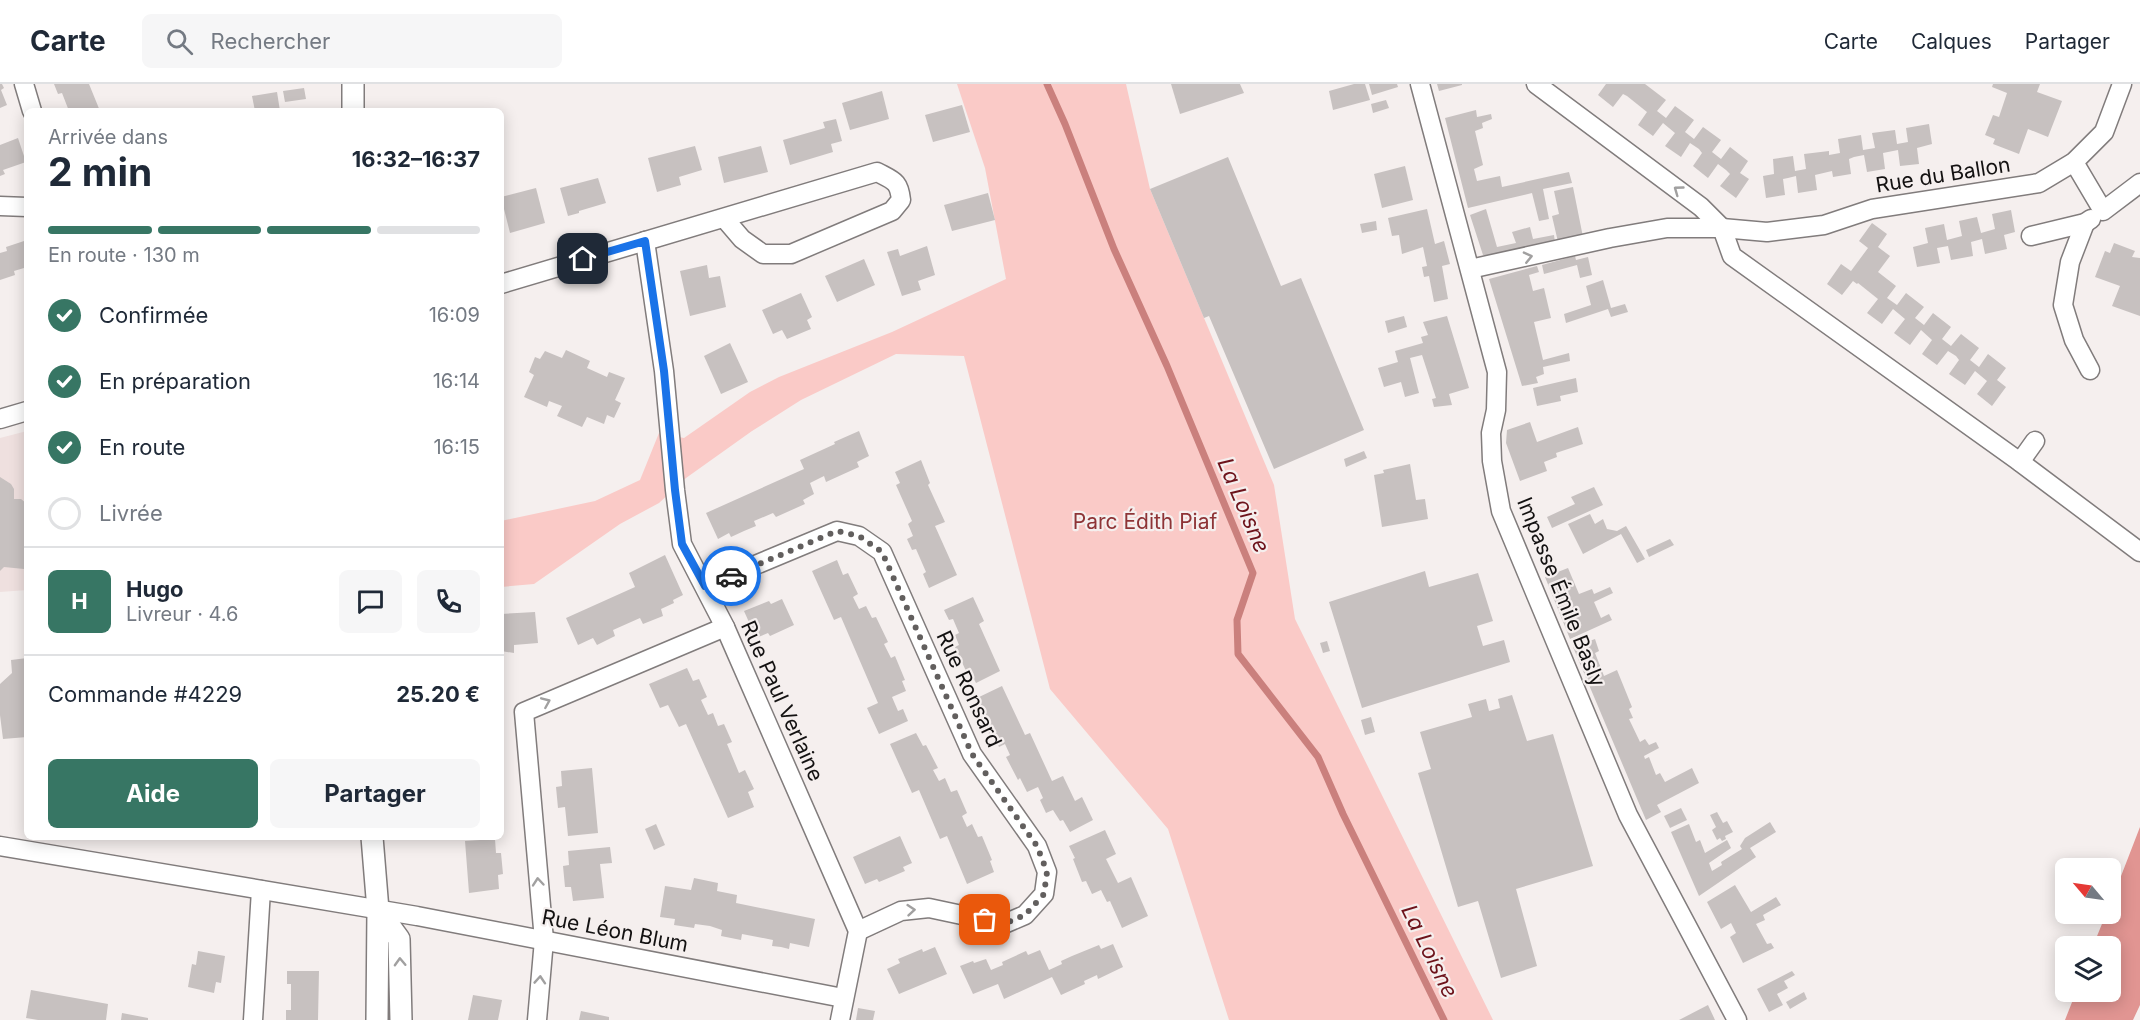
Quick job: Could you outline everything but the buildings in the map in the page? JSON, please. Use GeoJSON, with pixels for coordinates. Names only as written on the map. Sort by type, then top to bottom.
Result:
{"type":"FeatureCollection","features":[{"type":"Feature","properties":{"kind":"street"},"geometry":{"type":"LineString","coordinates":[[24,84],[31,108]]}},
{"type":"Feature","properties":{"kind":"street"},"geometry":{"type":"LineString","coordinates":[[353,84],[353,108]]}},
{"type":"Feature","properties":{"kind":"street","name":"Impasse Émile Basly"},"geometry":{"type":"LineString","coordinates":[[1420,84],[1497,372],[1497,401],[1491,433],[1492,461],[1501,512],[1628,815],[1737,1020]]}},
{"type":"Feature","properties":{"kind":"street"},"geometry":{"type":"LineString","coordinates":[[1536,84],[1701,207],[1722,228],[1732,256],[2140,552]]}},
{"type":"Feature","properties":{"kind":"street","name":"Rue du Ballon"},"geometry":{"type":"LineString","coordinates":[[1470,269],[1610,238],[1667,228],[1722,228],[1767,232],[1824,225],[1872,209],[2039,183],[2074,162],[2104,132],[2122,84]]}},
{"type":"Feature","properties":{"kind":"street"},"geometry":{"type":"LineString","coordinates":[[2074,162],[2103,211]]}},
{"type":"Feature","properties":{"kind":"street"},"geometry":{"type":"LineString","coordinates":[[504,283],[877,172],[899,186],[901,200],[892,212],[791,254],[764,254],[742,239],[724,218]]}},
{"type":"Feature","properties":{"kind":"street"},"geometry":{"type":"LineString","coordinates":[[2031,237],[2085,223],[2140,183]]}},
{"type":"Feature","properties":{"kind":"street"},"geometry":{"type":"LineString","coordinates":[[0,206],[24,207]]}},
{"type":"Feature","properties":{"kind":"street"},"geometry":{"type":"LineString","coordinates":[[2085,223],[2070,262],[2063,305],[2074,340],[2090,370]]}},
{"type":"Feature","properties":{"kind":"street","name":"Rue Paul Verlaine"},"geometry":{"type":"LineString","coordinates":[[645,241],[664,371],[682,544],[725,627],[858,931]]}},
{"type":"Feature","properties":{"kind":"street"},"geometry":{"type":"LineString","coordinates":[[0,419],[24,412]]}},
{"type":"Feature","properties":{"kind":"street"},"geometry":{"type":"LineString","coordinates":[[2019,462],[2036,441]]}},
{"type":"Feature","properties":{"kind":"street","name":"Rue Ronsard"},"geometry":{"type":"LineString","coordinates":[[705,586],[837,531],[859,536],[882,552],[972,754],[1037,846],[1047,872],[1044,894],[1025,915],[1004,924],[929,908],[901,911],[858,931]]}},
{"type":"Feature","properties":{"kind":"street"},"geometry":{"type":"LineString","coordinates":[[537,1020],[544,940],[524,712],[725,627]]}},
{"type":"Feature","properties":{"kind":"street"},"geometry":{"type":"LineString","coordinates":[[372,840],[378,910],[377,1020]]}},
{"type":"Feature","properties":{"kind":"street","name":"Rue Léon Blum"},"geometry":{"type":"LineString","coordinates":[[0,846],[378,910],[843,998]]}},
{"type":"Feature","properties":{"kind":"street"},"geometry":{"type":"LineString","coordinates":[[253,1020],[261,890]]}},
{"type":"Feature","properties":{"kind":"street"},"geometry":{"type":"LineString","coordinates":[[378,910],[399,939],[401,1020]]}},
{"type":"Feature","properties":{"kind":"street"},"geometry":{"type":"LineString","coordinates":[[840,1020],[858,931]]}},
{"type":"Feature","properties":{"kind":"shaded area"},"geometry":{"type":"Polygon","coordinates":[[[24,432],[24,590],[0,592],[0,438],[24,432]]]}},
{"type":"Feature","properties":{"kind":"shaded area"},"geometry":{"type":"Polygon","coordinates":[[[2140,827],[2140,1005],[2133,1020],[2065,1020],[2072,1002],[2121,1002],[2121,936],[2097,936],[2102,924],[2121,924],[2121,876],[2140,827]]]}},
{"type":"Feature","properties":{"kind":"green space","name":"Parc Édith Piaf"},"geometry":{"type":"Polygon","coordinates":[[[957,84],[1126,84],[1150,189],[1274,485],[1295,619],[1493,1020],[1229,1020],[1168,829],[1050,689],[964,356],[896,354],[801,400],[752,431],[686,478],[659,503],[620,524],[534,584],[504,587],[504,520],[595,501],[640,480],[659,433],[684,438],[750,392],[779,377],[892,332],[1006,279],[985,168],[957,84]]]}},
{"type":"Feature","properties":{"kind":"waterway","name":"La Loisne"},"geometry":{"type":"LineString","coordinates":[[1047,84],[1114,249],[1167,366],[1253,573],[1237,620],[1238,654],[1318,757],[1343,814],[1444,1020]]}},
{"type":"Feature","properties":{"kind":"way so far"},"geometry":{"type":"LineString","coordinates":[[731,576],[837,531],[859,536],[882,552],[972,754],[1037,846],[1047,872],[1044,894],[1025,915],[1004,924],[985,920]]}},
{"type":"Feature","properties":{"kind":"route"},"geometry":{"type":"LineString","coordinates":[[583,259],[645,241],[664,371],[682,544],[705,586],[731,576]]}}]}
